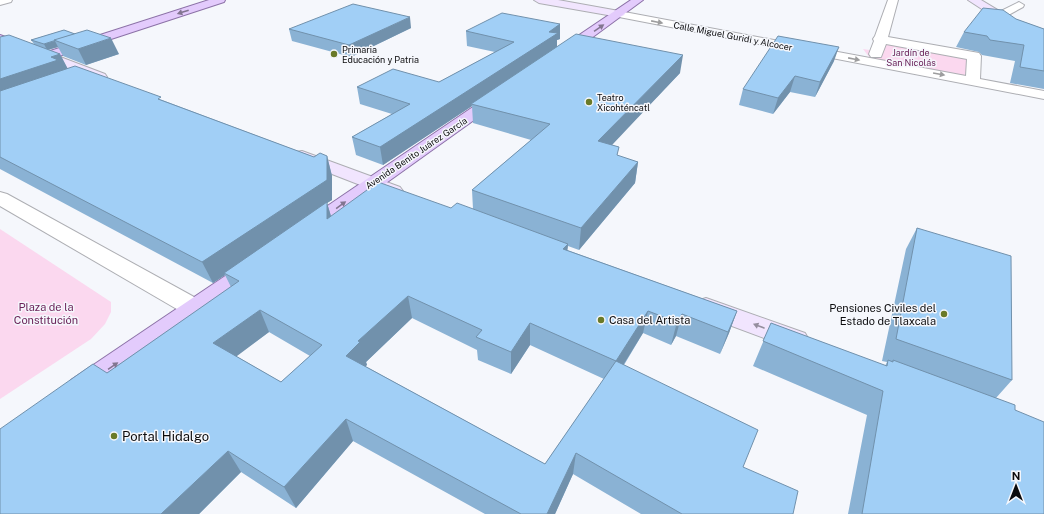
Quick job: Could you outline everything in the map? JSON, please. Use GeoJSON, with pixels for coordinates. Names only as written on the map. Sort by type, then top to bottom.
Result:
{"type":"FeatureCollection","features":[{"type":"Feature","properties":{"kind":"main road"},"geometry":{"type":"LineString","coordinates":[[0,39],[47,56],[220,0]]}},
{"type":"Feature","properties":{"kind":"main road"},"geometry":{"type":"LineString","coordinates":[[547,63],[638,0]]}},
{"type":"Feature","properties":{"kind":"main road","name":"Avenida Benito Juárez García"},"geometry":{"type":"LineString","coordinates":[[290,242],[372,183],[508,90]]}},
{"type":"Feature","properties":{"kind":"main road"},"geometry":{"type":"LineString","coordinates":[[59,403],[265,260]]}},
{"type":"Feature","properties":{"kind":"street"},"geometry":{"type":"LineString","coordinates":[[0,2],[7,0]]}},
{"type":"Feature","properties":{"kind":"street","name":"Calle Miguel Guridi y Alcocer"},"geometry":{"type":"LineString","coordinates":[[540,0],[973,80],[1044,95]]}},
{"type":"Feature","properties":{"kind":"street"},"geometry":{"type":"LineString","coordinates":[[873,62],[893,0]]}},
{"type":"Feature","properties":{"kind":"street"},"geometry":{"type":"LineString","coordinates":[[973,0],[1032,36],[1044,40]]}},
{"type":"Feature","properties":{"kind":"street"},"geometry":{"type":"LineString","coordinates":[[999,16],[1020,4]]}},
{"type":"Feature","properties":{"kind":"street"},"geometry":{"type":"LineString","coordinates":[[879,40],[974,56],[973,80]]}},
{"type":"Feature","properties":{"kind":"street"},"geometry":{"type":"LineString","coordinates":[[47,56],[113,82]]}},
{"type":"Feature","properties":{"kind":"street"},"geometry":{"type":"LineString","coordinates":[[70,81],[91,74]]}},
{"type":"Feature","properties":{"kind":"street"},"geometry":{"type":"LineString","coordinates":[[290,151],[416,199]]}},
{"type":"Feature","properties":{"kind":"street"},"geometry":{"type":"LineString","coordinates":[[0,198],[196,309]]}},
{"type":"Feature","properties":{"kind":"street"},"geometry":{"type":"LineString","coordinates":[[684,298],[817,348]]}},
{"type":"Feature","properties":{"kind":"green space","name":"Jardín de San Nicolás"},"geometry":{"type":"Polygon","coordinates":[[[879,39],[974,56],[973,80],[873,62],[863,49],[876,51],[879,39]]]}},
{"type":"Feature","properties":{"kind":"green space","name":"Plaza de la Constitución"},"geometry":{"type":"Polygon","coordinates":[[[0,229],[111,302],[111,312],[105,324],[91,339],[0,399],[0,229]]]}},
{"type":"Feature","properties":{"kind":"building"},"geometry":{"type":"Polygon","coordinates":[[[353,4],[410,17],[349,45],[289,29],[353,4]]]}},
{"type":"Feature","properties":{"kind":"building"},"geometry":{"type":"Polygon","coordinates":[[[983,8],[1003,10],[1016,19],[1044,29],[1044,71],[1020,67],[1024,45],[990,40],[987,36],[964,32],[983,8]]]}},
{"type":"Feature","properties":{"kind":"building"},"geometry":{"type":"Polygon","coordinates":[[[502,13],[560,24],[549,32],[558,33],[380,147],[352,137],[410,104],[357,87],[393,69],[439,82],[514,42],[466,31],[502,13]]]}},
{"type":"Feature","properties":{"kind":"building"},"geometry":{"type":"Polygon","coordinates":[[[64,30],[75,34],[44,44],[31,40],[64,30]]]}},
{"type":"Feature","properties":{"kind":"building"},"geometry":{"type":"Polygon","coordinates":[[[87,30],[111,38],[78,49],[54,40],[87,30]]]}},
{"type":"Feature","properties":{"kind":"building"},"geometry":{"type":"Polygon","coordinates":[[[576,34],[683,55],[598,141],[619,147],[617,155],[638,162],[581,228],[472,190],[550,124],[471,104],[576,34]]]}},
{"type":"Feature","properties":{"kind":"building"},"geometry":{"type":"Polygon","coordinates":[[[9,35],[60,54],[51,57],[58,60],[0,79],[0,37],[9,35]]]}},
{"type":"Feature","properties":{"kind":"building"},"geometry":{"type":"Polygon","coordinates":[[[778,36],[839,47],[820,82],[795,76],[778,98],[743,89],[778,36]]]}},
{"type":"Feature","properties":{"kind":"building"},"geometry":{"type":"Polygon","coordinates":[[[75,66],[161,97],[158,99],[314,157],[320,153],[327,156],[327,180],[202,262],[0,157],[0,91],[75,66]]]}},
{"type":"Feature","properties":{"kind":"building"},"geometry":{"type":"Polygon","coordinates":[[[378,182],[451,208],[457,203],[568,244],[563,249],[737,311],[728,332],[682,314],[677,322],[648,311],[616,361],[758,430],[743,467],[798,491],[793,514],[682,514],[576,453],[547,514],[521,514],[346,419],[284,487],[228,451],[161,514],[0,514],[0,429],[93,364],[107,373],[239,281],[224,273],[327,202],[327,219],[378,182]],[[408,296],[358,341],[360,342],[346,356],[545,464],[616,361],[530,323],[511,352],[476,337],[482,330],[408,296]],[[260,310],[213,343],[281,382],[322,345],[260,310]]]}},
{"type":"Feature","properties":{"kind":"building","name":"Pensiones Civiles del Estado de Tlaxcala"},"geometry":{"type":"Polygon","coordinates":[[[917,228],[1011,256],[1012,380],[896,339],[917,228]]]}},
{"type":"Feature","properties":{"kind":"building"},"geometry":{"type":"Polygon","coordinates":[[[771,323],[887,366],[888,360],[893,362],[893,360],[1015,405],[1015,410],[1044,422],[1044,514],[862,514],[883,391],[763,341],[771,323]]]}},
{"type":"Feature","properties":{"kind":"place","name":"Primaria Educación y Patria"},"geometry":{"type":"Point","coordinates":[334,54]}},
{"type":"Feature","properties":{"kind":"place","name":"Teatro Xicohténcatl"},"geometry":{"type":"Point","coordinates":[589,102]}},
{"type":"Feature","properties":{"kind":"place","name":"Pensiones Civiles del Estado de Tlaxcala"},"geometry":{"type":"Point","coordinates":[944,314]}},
{"type":"Feature","properties":{"kind":"place","name":"Casa del Artista"},"geometry":{"type":"Point","coordinates":[601,320]}},
{"type":"Feature","properties":{"kind":"place","name":"Portal Hidalgo"},"geometry":{"type":"Point","coordinates":[114,436]}}]}
